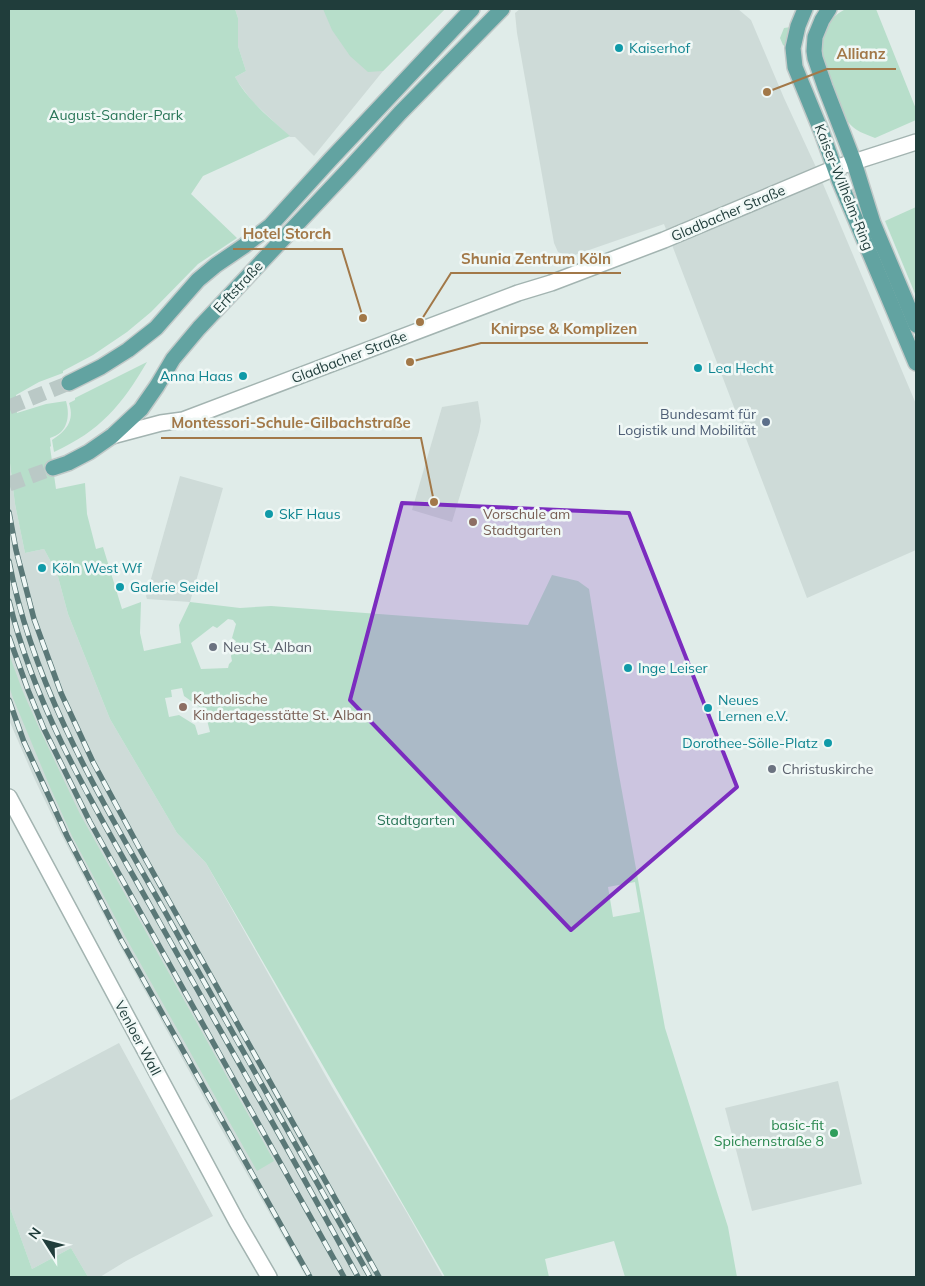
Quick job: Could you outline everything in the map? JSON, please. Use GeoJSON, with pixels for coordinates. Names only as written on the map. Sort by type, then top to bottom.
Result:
{"type":"FeatureCollection","features":[{"type":"Feature","properties":{"kind":"main road","name":"Erftstraße"},"geometry":{"type":"LineString","coordinates":[[69,383],[101,367],[128,350],[156,328],[198,280],[270,226],[472,9]]}},
{"type":"Feature","properties":{"kind":"main road","name":"Erftstraße"},"geometry":{"type":"LineString","coordinates":[[53,468],[68,463],[112,436],[141,409],[173,359],[199,328],[400,113],[502,9]]}},
{"type":"Feature","properties":{"kind":"main road","name":"Kaiser-Wilhelm-Ring"},"geometry":{"type":"LineString","coordinates":[[806,9],[798,26],[793,48],[795,67],[839,180],[916,363]]}},
{"type":"Feature","properties":{"kind":"main road","name":"Kaiser-Wilhelm-Ring"},"geometry":{"type":"LineString","coordinates":[[828,9],[815,37],[815,58],[854,162],[873,224],[916,325]]}},
{"type":"Feature","properties":{"kind":"street","name":"Gladbacher Straße"},"geometry":{"type":"LineString","coordinates":[[112,436],[154,424],[182,420],[518,292],[551,283],[664,240],[835,168],[916,142]]}},
{"type":"Feature","properties":{"kind":"street","name":"Venloer Wall"},"geometry":{"type":"LineString","coordinates":[[9,797],[237,1222],[269,1277]]}},
{"type":"Feature","properties":{"kind":"highlighted area"},"geometry":{"type":"Polygon","coordinates":[[[402,503],[629,513],[737,787],[571,930],[350,700],[402,503]]]}},
{"type":"Feature","properties":{"kind":"shaded area"},"geometry":{"type":"Polygon","coordinates":[[[235,9],[445,9],[383,71],[314,156],[295,137],[290,137],[252,101],[237,81],[235,77],[246,71],[238,46],[238,18],[235,9]]]}},
{"type":"Feature","properties":{"kind":"shaded area"},"geometry":{"type":"Polygon","coordinates":[[[520,9],[738,9],[751,20],[815,165],[916,404],[916,550],[807,598],[664,224],[569,257],[558,252],[554,243],[517,33],[515,13],[520,9]]]}},
{"type":"Feature","properties":{"kind":"shaded area"},"geometry":{"type":"Polygon","coordinates":[[[478,401],[481,421],[479,432],[452,522],[412,510],[442,407],[478,401]]]}},
{"type":"Feature","properties":{"kind":"shaded area"},"geometry":{"type":"Polygon","coordinates":[[[9,455],[15,504],[25,553],[44,549],[57,573],[68,614],[110,719],[177,833],[206,863],[332,1087],[443,1277],[306,1277],[220,1127],[114,935],[62,836],[9,720],[9,455]]]}},
{"type":"Feature","properties":{"kind":"shaded area"},"geometry":{"type":"Polygon","coordinates":[[[180,476],[223,488],[190,602],[147,599],[146,596],[180,476]]]}},
{"type":"Feature","properties":{"kind":"shaded area"},"geometry":{"type":"Polygon","coordinates":[[[119,1043],[213,1216],[126,1261],[100,1277],[88,1277],[71,1248],[32,1269],[9,1205],[9,1101],[119,1043]]]}},
{"type":"Feature","properties":{"kind":"shaded area"},"geometry":{"type":"Polygon","coordinates":[[[838,1081],[862,1184],[752,1211],[725,1108],[838,1081]]]}},
{"type":"Feature","properties":{"kind":"green space","name":"Stadtgarten"},"geometry":{"type":"Polygon","coordinates":[[[9,9],[235,9],[238,18],[238,46],[246,71],[235,77],[253,102],[290,136],[203,176],[191,194],[237,238],[198,264],[151,312],[127,332],[93,355],[63,371],[63,373],[39,382],[16,395],[17,413],[46,404],[66,401],[68,413],[66,425],[60,433],[50,438],[56,489],[85,483],[87,514],[96,549],[103,547],[122,609],[141,602],[140,633],[144,651],[181,643],[179,625],[190,602],[240,608],[271,606],[528,625],[552,575],[578,581],[589,589],[617,764],[665,1028],[728,1227],[737,1277],[625,1277],[614,1241],[545,1259],[549,1277],[445,1277],[206,863],[177,833],[110,719],[68,614],[57,573],[44,549],[25,553],[15,504],[9,455],[9,9]],[[228,619],[217,628],[213,626],[191,643],[201,669],[228,668],[232,661],[231,656],[236,641],[232,638],[236,624],[233,620],[228,619]],[[182,688],[171,690],[172,697],[165,698],[169,717],[179,715],[195,725],[198,735],[210,732],[206,716],[208,713],[184,696],[182,688]],[[635,882],[608,887],[613,917],[640,912],[635,882]]]}},
{"type":"Feature","properties":{"kind":"green space"},"geometry":{"type":"Polygon","coordinates":[[[323,9],[445,9],[383,71],[368,72],[350,56],[332,30],[323,9]]]}},
{"type":"Feature","properties":{"kind":"green space"},"geometry":{"type":"Polygon","coordinates":[[[846,9],[876,9],[916,109],[916,120],[875,138],[857,130],[848,122],[823,63],[820,45],[824,34],[832,19],[846,9]]]}},
{"type":"Feature","properties":{"kind":"green space"},"geometry":{"type":"Polygon","coordinates":[[[791,27],[786,47],[780,38],[784,28],[791,27]]]}},
{"type":"Feature","properties":{"kind":"green space"},"geometry":{"type":"Polygon","coordinates":[[[916,207],[916,296],[885,221],[916,207]]]}},
{"type":"Feature","properties":{"kind":"green space"},"geometry":{"type":"Polygon","coordinates":[[[147,362],[119,404],[97,426],[54,452],[52,440],[65,429],[70,420],[71,409],[69,403],[75,400],[75,398],[147,362]]]}},
{"type":"Feature","properties":{"kind":"green space"},"geometry":{"type":"Polygon","coordinates":[[[9,654],[23,692],[80,814],[274,1161],[257,1171],[125,936],[72,836],[13,698],[9,686],[9,654]]]}},
{"type":"Feature","properties":{"kind":"green space"},"geometry":{"type":"Polygon","coordinates":[[[9,1205],[32,1269],[71,1248],[88,1277],[9,1277],[9,1205]]]}},
{"type":"Feature","properties":{"kind":"tunnel"},"geometry":{"type":"LineString","coordinates":[[9,407],[69,383]]}},
{"type":"Feature","properties":{"kind":"tunnel"},"geometry":{"type":"LineString","coordinates":[[9,484],[53,468]]}},
{"type":"Feature","properties":{"kind":"railway"},"geometry":{"type":"LineString","coordinates":[[9,512],[16,550],[34,619],[61,693],[93,762],[379,1277]]}},
{"type":"Feature","properties":{"kind":"railway"},"geometry":{"type":"LineString","coordinates":[[9,561],[20,608],[34,654],[72,742],[117,826],[370,1277]]}},
{"type":"Feature","properties":{"kind":"railway"},"geometry":{"type":"LineString","coordinates":[[9,601],[35,682],[70,760],[110,835],[358,1277]]}},
{"type":"Feature","properties":{"kind":"railway"},"geometry":{"type":"LineString","coordinates":[[9,637],[44,729],[90,822],[344,1277]]}},
{"type":"Feature","properties":{"kind":"railway"},"geometry":{"type":"LineString","coordinates":[[9,700],[24,742],[67,836],[120,938],[310,1277]]}},
{"type":"Feature","properties":{"kind":"place","name":"Kaiserhof"},"geometry":{"type":"Point","coordinates":[619,48]}},
{"type":"Feature","properties":{"kind":"place","name":"Allianz"},"geometry":{"type":"Point","coordinates":[767,92]}},
{"type":"Feature","properties":{"kind":"place","name":"Hotel Storch"},"geometry":{"type":"Point","coordinates":[363,318]}},
{"type":"Feature","properties":{"kind":"place","name":"Shunia Zentrum Köln"},"geometry":{"type":"Point","coordinates":[420,322]}},
{"type":"Feature","properties":{"kind":"place","name":"Knirpse & Komplizen"},"geometry":{"type":"Point","coordinates":[410,362]}},
{"type":"Feature","properties":{"kind":"place","name":"Lea Hecht"},"geometry":{"type":"Point","coordinates":[698,368]}},
{"type":"Feature","properties":{"kind":"place","name":"Anna Haas"},"geometry":{"type":"Point","coordinates":[243,376]}},
{"type":"Feature","properties":{"kind":"place","name":"Bundesamt für Logistik und Mobilität"},"geometry":{"type":"Point","coordinates":[766,422]}},
{"type":"Feature","properties":{"kind":"place","name":"Montessori-Schule-Gilbachstraße"},"geometry":{"type":"Point","coordinates":[434,502]}},
{"type":"Feature","properties":{"kind":"place","name":"SkF Haus"},"geometry":{"type":"Point","coordinates":[269,514]}},
{"type":"Feature","properties":{"kind":"place","name":"Vorschule am Stadtgarten"},"geometry":{"type":"Point","coordinates":[473,522]}},
{"type":"Feature","properties":{"kind":"place","name":"Köln West Wf"},"geometry":{"type":"Point","coordinates":[42,568]}},
{"type":"Feature","properties":{"kind":"place","name":"Galerie Seidel"},"geometry":{"type":"Point","coordinates":[120,587]}},
{"type":"Feature","properties":{"kind":"place","name":"Neu St. Alban"},"geometry":{"type":"Point","coordinates":[213,647]}},
{"type":"Feature","properties":{"kind":"place","name":"Inge Leiser"},"geometry":{"type":"Point","coordinates":[628,668]}},
{"type":"Feature","properties":{"kind":"place","name":"Katholische Kindertagesstätte St. Alban"},"geometry":{"type":"Point","coordinates":[183,707]}},
{"type":"Feature","properties":{"kind":"place","name":"Neues Lernen e.V."},"geometry":{"type":"Point","coordinates":[708,708]}},
{"type":"Feature","properties":{"kind":"place","name":"Dorothee-Sölle-Platz"},"geometry":{"type":"Point","coordinates":[828,743]}},
{"type":"Feature","properties":{"kind":"place","name":"Christuskirche"},"geometry":{"type":"Point","coordinates":[772,769]}},
{"type":"Feature","properties":{"kind":"place","name":"basic-fit Spichernstraße 8"},"geometry":{"type":"Point","coordinates":[834,1133]}},
{"type":"Feature","properties":{"kind":"park label","name":"August-Sander-Park"},"geometry":{"type":"Point","coordinates":[116,115]}}]}
